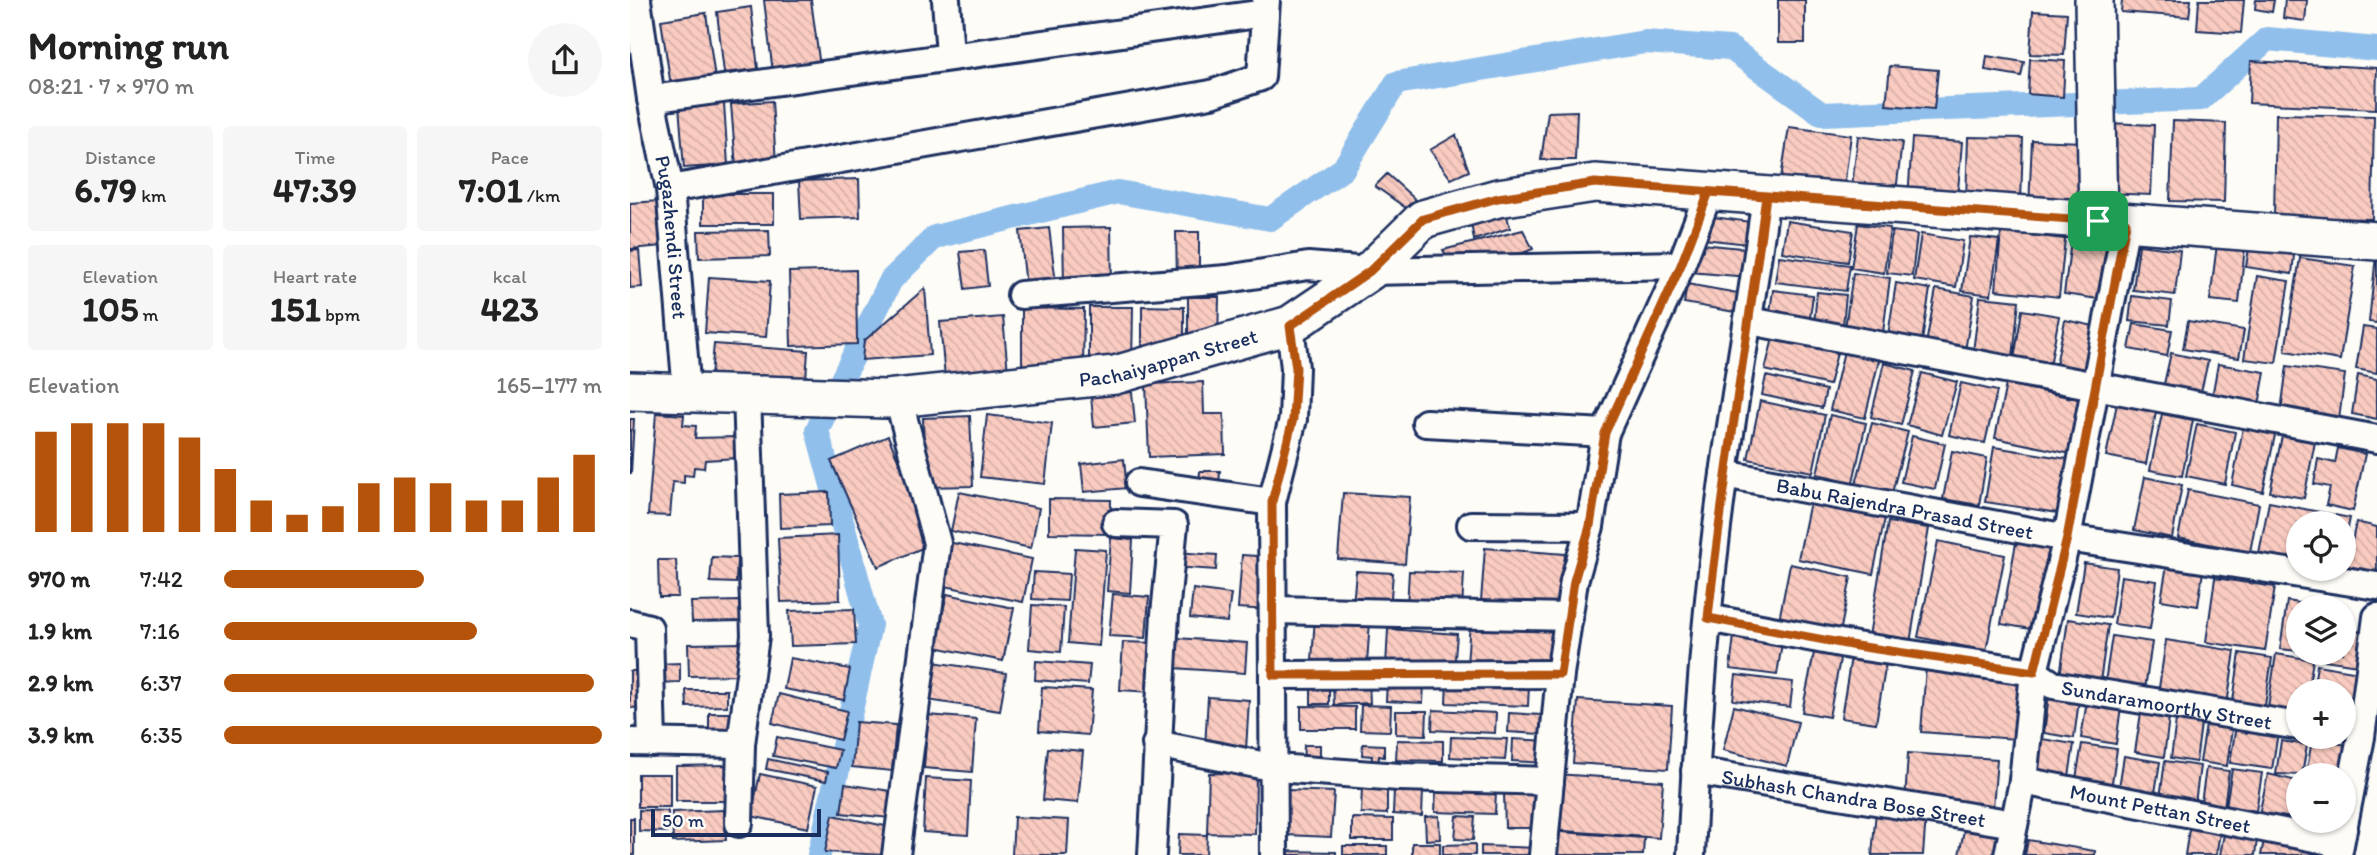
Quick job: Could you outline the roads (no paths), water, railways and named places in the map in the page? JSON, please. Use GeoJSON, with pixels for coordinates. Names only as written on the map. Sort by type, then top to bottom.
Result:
{"type":"FeatureCollection","features":[{"type":"Feature","properties":{"kind":"main road"},"geometry":{"type":"LineString","coordinates":[[2087,0],[2112,222]]}},
{"type":"Feature","properties":{"kind":"main road","name":"Pachaiyappan Street"},"geometry":{"type":"LineString","coordinates":[[630,391],[892,399],[1115,374],[1290,326],[1370,271],[1423,219],[1498,198],[1595,183],[2377,241]]}},
{"type":"Feature","properties":{"kind":"street","name":"Pugazhendi Street"},"geometry":{"type":"LineString","coordinates":[[637,0],[651,99],[670,189],[687,393]]}},
{"type":"Feature","properties":{"kind":"street"},"geometry":{"type":"LineString","coordinates":[[946,0],[950,55]]}},
{"type":"Feature","properties":{"kind":"street"},"geometry":{"type":"LineString","coordinates":[[651,99],[1265,6],[1261,77],[1211,94],[670,189]]}},
{"type":"Feature","properties":{"kind":"street"},"geometry":{"type":"LineString","coordinates":[[1543,855],[1560,674],[1574,581],[1590,526],[1605,433],[1681,265],[1709,192]]}},
{"type":"Feature","properties":{"kind":"street"},"geometry":{"type":"LineString","coordinates":[[1691,855],[1708,618],[1724,474],[1750,321],[1766,196]]}},
{"type":"Feature","properties":{"kind":"street"},"geometry":{"type":"LineString","coordinates":[[2008,855],[2023,782],[2034,672],[2067,538],[2094,385],[2112,222]]}},
{"type":"Feature","properties":{"kind":"street"},"geometry":{"type":"LineString","coordinates":[[1021,295],[1227,279],[1308,266],[1370,271],[1681,265]]}},
{"type":"Feature","properties":{"kind":"street"},"geometry":{"type":"LineString","coordinates":[[1750,321],[2377,439]]}},
{"type":"Feature","properties":{"kind":"street"},"geometry":{"type":"LineString","coordinates":[[1274,855],[1276,768],[1272,502],[1293,419],[1296,368],[1290,326]]}},
{"type":"Feature","properties":{"kind":"street"},"geometry":{"type":"LineString","coordinates":[[739,824],[741,744],[755,636],[757,395]]}},
{"type":"Feature","properties":{"kind":"street"},"geometry":{"type":"LineString","coordinates":[[892,399],[937,542],[896,855]]}},
{"type":"Feature","properties":{"kind":"street"},"geometry":{"type":"LineString","coordinates":[[1426,423],[1605,433]]}},
{"type":"Feature","properties":{"kind":"street","name":"Babu Rajendra Prasad Street"},"geometry":{"type":"LineString","coordinates":[[1724,474],[2067,538],[2377,586]]}},
{"type":"Feature","properties":{"kind":"street"},"geometry":{"type":"LineString","coordinates":[[1139,483],[1272,502]]}},
{"type":"Feature","properties":{"kind":"street"},"geometry":{"type":"LineString","coordinates":[[1116,523],[1174,525],[1156,744],[1152,855]]}},
{"type":"Feature","properties":{"kind":"street"},"geometry":{"type":"LineString","coordinates":[[1471,525],[1590,526]]}},
{"type":"Feature","properties":{"kind":"street"},"geometry":{"type":"LineString","coordinates":[[1275,610],[1569,617]]}},
{"type":"Feature","properties":{"kind":"street"},"geometry":{"type":"LineString","coordinates":[[2356,716],[2377,617]]}},
{"type":"Feature","properties":{"kind":"street","name":"Sundaramoorthy Street"},"geometry":{"type":"LineString","coordinates":[[1708,618],[1856,646],[2034,672],[2053,685],[2286,724]]}},
{"type":"Feature","properties":{"kind":"street"},"geometry":{"type":"LineString","coordinates":[[630,623],[649,628],[641,743],[741,744]]}},
{"type":"Feature","properties":{"kind":"street"},"geometry":{"type":"LineString","coordinates":[[1273,675],[1560,674]]}},
{"type":"Feature","properties":{"kind":"street"},"geometry":{"type":"LineString","coordinates":[[1156,744],[1276,768],[1399,777],[1550,781]]}},
{"type":"Feature","properties":{"kind":"street"},"geometry":{"type":"LineString","coordinates":[[2339,849],[2350,749]]}},
{"type":"Feature","properties":{"kind":"street","name":"Subhash Chandra Bose Street"},"geometry":{"type":"LineString","coordinates":[[1695,771],[2014,824]]}},
{"type":"Feature","properties":{"kind":"street","name":"Mount Pettan Street"},"geometry":{"type":"LineString","coordinates":[[2023,782],[2339,849]]}},
{"type":"Feature","properties":{"kind":"waterway"},"geometry":{"type":"LineString","coordinates":[[819,855],[870,625],[817,430],[891,280],[935,237],[1118,192],[1270,219],[1343,169],[1396,83],[1645,42],[1730,48],[1822,114],[2201,99],[2267,39],[2377,49]]}}]}
